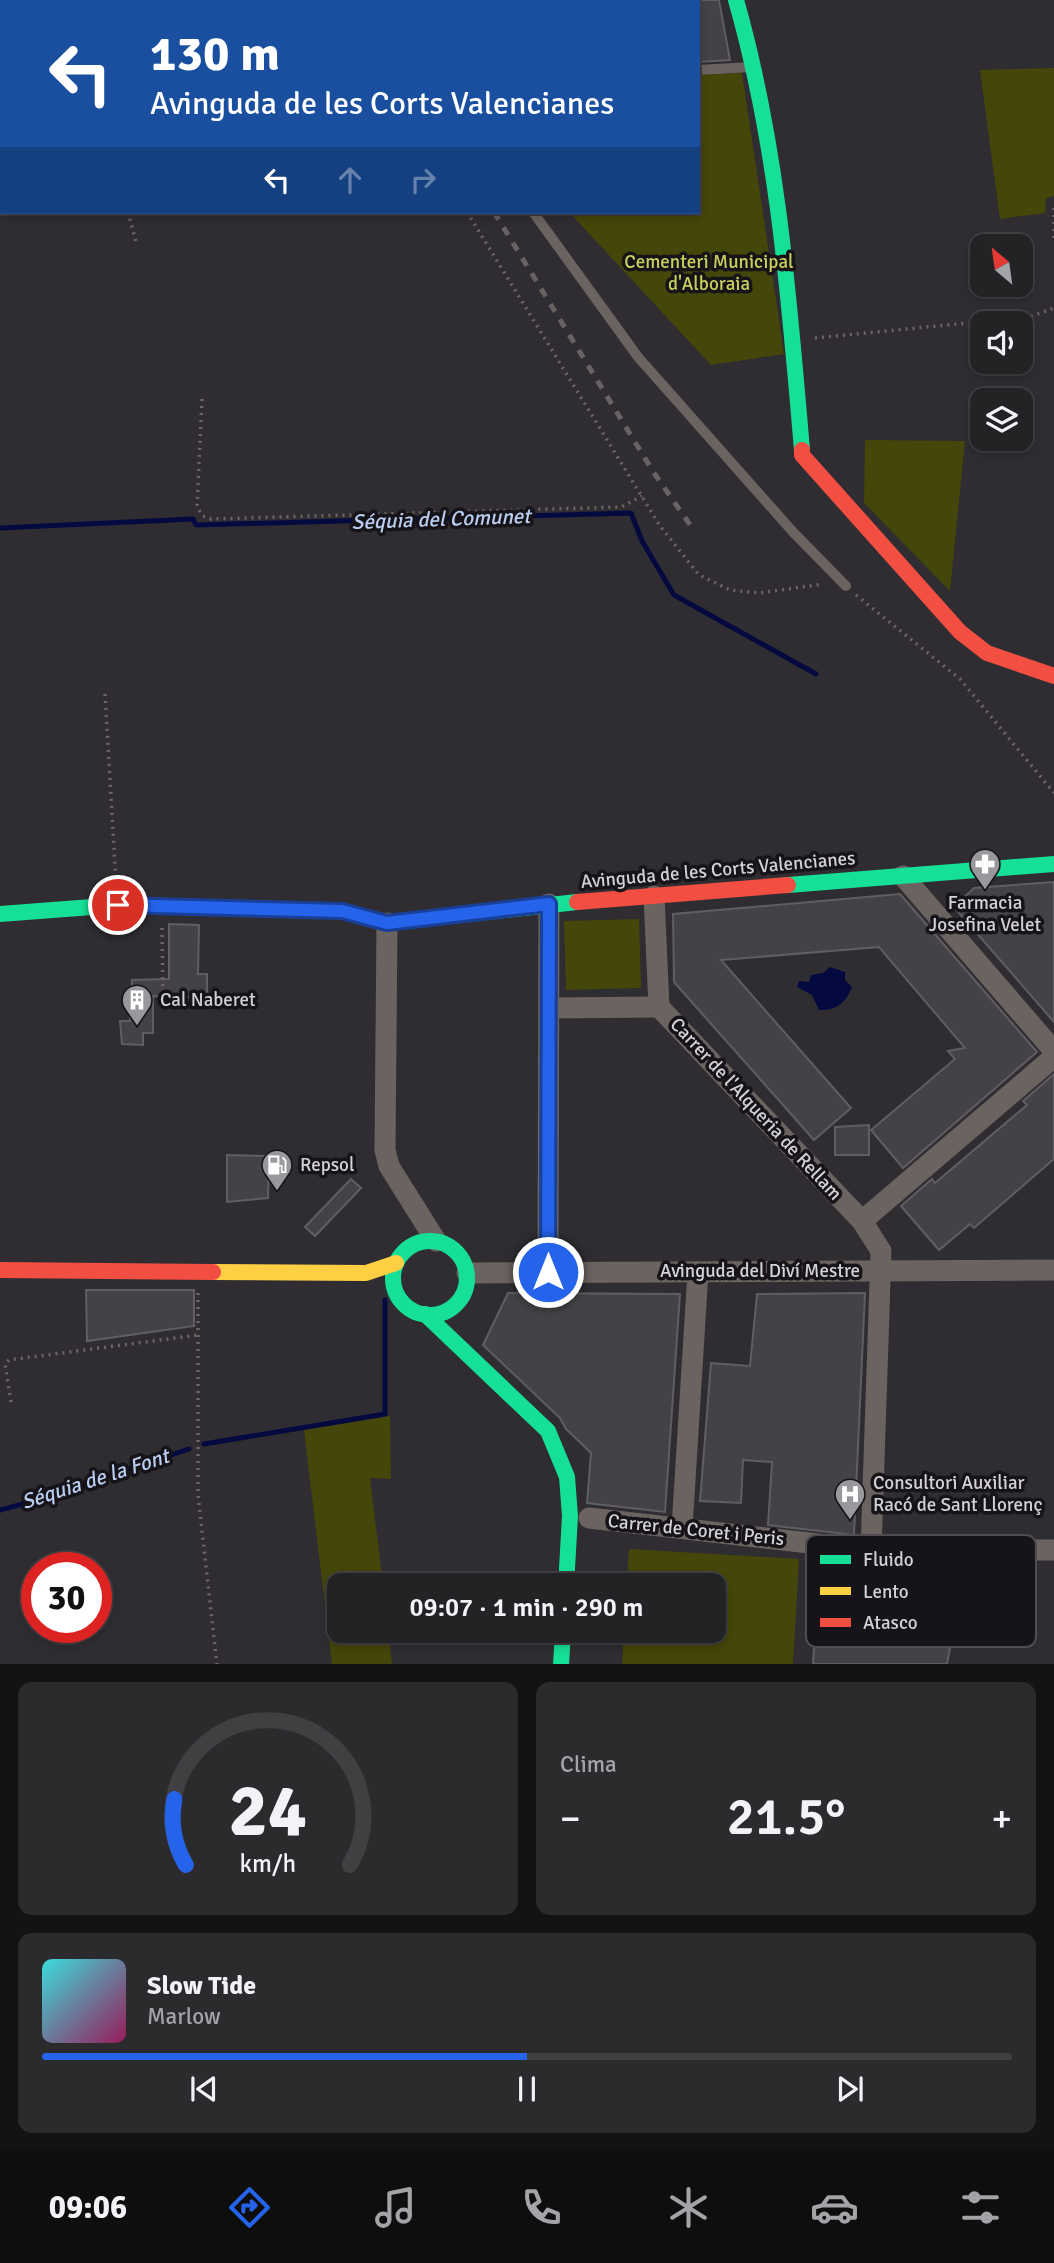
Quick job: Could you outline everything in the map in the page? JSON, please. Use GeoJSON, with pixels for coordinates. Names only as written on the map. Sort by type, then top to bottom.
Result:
{"type":"FeatureCollection","features":[{"type":"Feature","properties":{"kind":"street"},"geometry":{"type":"LineString","coordinates":[[736,0],[755,67],[785,251],[802,455],[960,632],[988,653],[1054,676]]}},
{"type":"Feature","properties":{"kind":"street","name":"Avinguda de les Corts Valencianes"},"geometry":{"type":"LineString","coordinates":[[387,923],[549,904],[1054,864]]}},
{"type":"Feature","properties":{"kind":"street"},"geometry":{"type":"LineString","coordinates":[[903,876],[1054,1051]]}},
{"type":"Feature","properties":{"kind":"street","name":"Carrer de l'Alqueria de Rellam"},"geometry":{"type":"LineString","coordinates":[[654,896],[659,1007],[862,1221],[881,1251],[872,1535]]}},
{"type":"Feature","properties":{"kind":"street"},"geometry":{"type":"LineString","coordinates":[[548,1272],[549,904]]}},
{"type":"Feature","properties":{"kind":"street"},"geometry":{"type":"LineString","coordinates":[[0,914],[118,905],[342,911],[387,923],[385,1150],[388,1166],[436,1241]]}},
{"type":"Feature","properties":{"kind":"street"},"geometry":{"type":"LineString","coordinates":[[549,1008],[659,1007]]}},
{"type":"Feature","properties":{"kind":"street"},"geometry":{"type":"LineString","coordinates":[[862,1221],[1054,1057]]}},
{"type":"Feature","properties":{"kind":"street"},"geometry":{"type":"LineString","coordinates":[[0,1270],[366,1273],[396,1263],[412,1245],[436,1241],[460,1255],[467,1273],[465,1291],[452,1307],[425,1314]]}},
{"type":"Feature","properties":{"kind":"street"},"geometry":{"type":"LineString","coordinates":[[395,1290],[396,1263]]}},
{"type":"Feature","properties":{"kind":"street","name":"Avinguda del Diví Mestre"},"geometry":{"type":"LineString","coordinates":[[467,1273],[1054,1270]]}},
{"type":"Feature","properties":{"kind":"street"},"geometry":{"type":"LineString","coordinates":[[682,1528],[698,1272]]}},
{"type":"Feature","properties":{"kind":"street"},"geometry":{"type":"LineString","coordinates":[[366,1273],[395,1290],[407,1306],[425,1314],[454,1339],[548,1432],[567,1477],[570,1516],[567,1573]]}},
{"type":"Feature","properties":{"kind":"street"},"geometry":{"type":"LineString","coordinates":[[452,1307],[454,1339]]}},
{"type":"Feature","properties":{"kind":"street","name":"Carrer de Coret i Peris"},"geometry":{"type":"LineString","coordinates":[[589,1518],[806,1542]]}},
{"type":"Feature","properties":{"kind":"street","name":"Carrer de Coret i Peris"},"geometry":{"type":"LineString","coordinates":[[1036,1550],[1054,1550]]}},
{"type":"Feature","properties":{"kind":"street"},"geometry":{"type":"LineString","coordinates":[[561,1664],[562,1643]]}},
{"type":"Feature","properties":{"kind":"lane"},"geometry":{"type":"LineString","coordinates":[[700,70],[755,67]]}},
{"type":"Feature","properties":{"kind":"lane"},"geometry":{"type":"LineString","coordinates":[[534,214],[638,357],[793,532],[846,586]]}},
{"type":"Feature","properties":{"kind":"path"},"geometry":{"type":"LineString","coordinates":[[1054,208],[1054,238]]}},
{"type":"Feature","properties":{"kind":"path"},"geometry":{"type":"LineString","coordinates":[[129,214],[137,246]]}},
{"type":"Feature","properties":{"kind":"path"},"geometry":{"type":"LineString","coordinates":[[468,214],[642,496],[699,575],[730,590],[760,593],[817,583],[846,586],[960,679],[1054,793]]}},
{"type":"Feature","properties":{"kind":"path"},"geometry":{"type":"LineString","coordinates":[[792,340],[1029,317],[1053,310]]}},
{"type":"Feature","properties":{"kind":"path"},"geometry":{"type":"LineString","coordinates":[[201,399],[197,507],[202,516],[211,519],[621,508],[642,496]]}},
{"type":"Feature","properties":{"kind":"path"},"geometry":{"type":"LineString","coordinates":[[106,694],[118,905]]}},
{"type":"Feature","properties":{"kind":"path"},"geometry":{"type":"LineString","coordinates":[[158,906],[162,928],[163,999]]}},
{"type":"Feature","properties":{"kind":"path"},"geometry":{"type":"LineString","coordinates":[[198,1270],[198,1494],[216,1664]]}},
{"type":"Feature","properties":{"kind":"path"},"geometry":{"type":"LineString","coordinates":[[11,1402],[5,1364],[9,1360],[198,1335]]}},
{"type":"Feature","properties":{"kind":"green space"},"geometry":{"type":"Polygon","coordinates":[[[1054,68],[1054,196],[1046,198],[1045,213],[1000,219],[980,70],[1054,68]]]}},
{"type":"Feature","properties":{"kind":"green space","name":"Cementeri Municipal d'Alboraia"},"geometry":{"type":"Polygon","coordinates":[[[742,73],[784,354],[711,365],[571,214],[700,214],[700,75],[742,73]]]}},
{"type":"Feature","properties":{"kind":"green space"},"geometry":{"type":"Polygon","coordinates":[[[865,440],[965,441],[950,591],[864,503],[865,440]]]}},
{"type":"Feature","properties":{"kind":"green space"},"geometry":{"type":"Polygon","coordinates":[[[639,919],[641,988],[566,990],[564,921],[639,919]]]}},
{"type":"Feature","properties":{"kind":"green space"},"geometry":{"type":"Polygon","coordinates":[[[390,1416],[391,1479],[370,1478],[382,1573],[327,1573],[327,1622],[304,1430],[390,1416]]]}},
{"type":"Feature","properties":{"kind":"green space"},"geometry":{"type":"Polygon","coordinates":[[[629,1549],[799,1559],[793,1664],[622,1664],[623,1643],[726,1643],[726,1573],[628,1573],[629,1549]]]}},
{"type":"Feature","properties":{"kind":"green space"},"geometry":{"type":"Polygon","coordinates":[[[329,1643],[389,1643],[392,1664],[332,1664],[329,1643]]]}},
{"type":"Feature","properties":{"kind":"shaded area"},"geometry":{"type":"Polygon","coordinates":[[[830,967],[845,972],[845,980],[852,987],[840,1005],[819,1010],[812,995],[797,987],[799,981],[809,982],[811,975],[823,973],[830,967]]]}},
{"type":"Feature","properties":{"kind":"building"},"geometry":{"type":"Polygon","coordinates":[[[700,0],[719,0],[730,60],[700,62],[700,0]]]}},
{"type":"Feature","properties":{"kind":"building"},"geometry":{"type":"Polygon","coordinates":[[[1054,882],[1054,1022],[954,907],[974,888],[1054,882]]]}},
{"type":"Feature","properties":{"kind":"building"},"geometry":{"type":"Polygon","coordinates":[[[900,894],[1037,1052],[903,1168],[871,1130],[955,1059],[948,1051],[965,1048],[879,947],[721,960],[851,1108],[814,1140],[674,982],[673,914],[900,894]]]}},
{"type":"Feature","properties":{"kind":"building"},"geometry":{"type":"Polygon","coordinates":[[[169,924],[199,925],[198,974],[207,974],[207,998],[153,996],[153,1033],[143,1033],[143,1045],[122,1044],[120,1021],[130,1021],[132,980],[169,979],[169,924]]]}},
{"type":"Feature","properties":{"kind":"building"},"geometry":{"type":"Polygon","coordinates":[[[1054,1074],[1054,1159],[974,1228],[970,1224],[939,1250],[901,1206],[932,1179],[935,1183],[1027,1105],[1023,1101],[1054,1074]]]}},
{"type":"Feature","properties":{"kind":"building"},"geometry":{"type":"Polygon","coordinates":[[[869,1125],[869,1155],[835,1155],[835,1127],[869,1125]]]}},
{"type":"Feature","properties":{"kind":"building"},"geometry":{"type":"Polygon","coordinates":[[[227,1155],[269,1156],[268,1198],[227,1202],[227,1155]]]}},
{"type":"Feature","properties":{"kind":"building"},"geometry":{"type":"Polygon","coordinates":[[[351,1179],[361,1188],[315,1236],[305,1227],[351,1179]]]}},
{"type":"Feature","properties":{"kind":"building"},"geometry":{"type":"Polygon","coordinates":[[[86,1290],[194,1290],[194,1326],[87,1341],[86,1290]]]}},
{"type":"Feature","properties":{"kind":"building"},"geometry":{"type":"Polygon","coordinates":[[[508,1293],[680,1294],[665,1512],[587,1503],[591,1453],[566,1429],[560,1418],[483,1345],[508,1293]]]}},
{"type":"Feature","properties":{"kind":"building"},"geometry":{"type":"Polygon","coordinates":[[[865,1293],[854,1535],[768,1525],[772,1462],[743,1460],[741,1503],[700,1501],[711,1363],[750,1366],[757,1294],[865,1293]]]}},
{"type":"Feature","properties":{"kind":"building"},"geometry":{"type":"Polygon","coordinates":[[[814,1647],[950,1647],[947,1664],[813,1664],[814,1647]]]}},
{"type":"Feature","properties":{"kind":"waterway","name":"Séquia del Comunet"},"geometry":{"type":"LineString","coordinates":[[0,528],[193,519],[196,525],[631,513],[642,541],[674,595],[816,674]]}},
{"type":"Feature","properties":{"kind":"waterway","name":"Séquia de la Font"},"geometry":{"type":"LineString","coordinates":[[204,1444],[385,1414],[385,1300]]}},
{"type":"Feature","properties":{"kind":"waterway","name":"Séquia de la Font"},"geometry":{"type":"LineString","coordinates":[[0,1510],[189,1449]]}},
{"type":"Feature","properties":{"kind":"railway"},"geometry":{"type":"LineString","coordinates":[[495,214],[654,473],[693,529]]}},
{"type":"Feature","properties":{"kind":"traffic: fast"},"geometry":{"type":"LineString","coordinates":[[736,0],[772,167],[802,450]]}},
{"type":"Feature","properties":{"kind":"traffic: fast"},"geometry":{"type":"LineString","coordinates":[[788,885],[1054,864]]}},
{"type":"Feature","properties":{"kind":"traffic: fast"},"geometry":{"type":"LineString","coordinates":[[0,914],[118,905],[342,911],[387,923],[577,902]]}},
{"type":"Feature","properties":{"kind":"traffic: fast"},"geometry":{"type":"LineString","coordinates":[[430,1241],[444,1244],[456,1252],[464,1264],[467,1278],[464,1292],[456,1304],[444,1312],[430,1315],[416,1312],[404,1304],[396,1292],[393,1278],[396,1264],[404,1252],[416,1244],[430,1241]]}},
{"type":"Feature","properties":{"kind":"traffic: fast"},"geometry":{"type":"LineString","coordinates":[[425,1314],[548,1431],[567,1477],[570,1516],[567,1573]]}},
{"type":"Feature","properties":{"kind":"traffic: fast"},"geometry":{"type":"LineString","coordinates":[[561,1664],[562,1643]]}},
{"type":"Feature","properties":{"kind":"traffic: slow"},"geometry":{"type":"LineString","coordinates":[[213,1272],[366,1273],[396,1263]]}},
{"type":"Feature","properties":{"kind":"traffic: jam"},"geometry":{"type":"LineString","coordinates":[[802,450],[802,455],[960,632],[987,653],[1054,676]]}},
{"type":"Feature","properties":{"kind":"traffic: jam"},"geometry":{"type":"LineString","coordinates":[[577,902],[788,885]]}},
{"type":"Feature","properties":{"kind":"traffic: jam"},"geometry":{"type":"LineString","coordinates":[[0,1270],[213,1272]]}},
{"type":"Feature","properties":{"kind":"place","name":"Farmacia Josefina Velet"},"geometry":{"type":"Point","coordinates":[985,891]}},
{"type":"Feature","properties":{"kind":"place","name":"Cal Naberet"},"geometry":{"type":"Point","coordinates":[137,1027]}},
{"type":"Feature","properties":{"kind":"place","name":"Repsol"},"geometry":{"type":"Point","coordinates":[277,1192]}},
{"type":"Feature","properties":{"kind":"place","name":"Consultori Auxiliar Racó de Sant Llorenç"},"geometry":{"type":"Point","coordinates":[850,1521]}},
{"type":"Feature","properties":{"kind":"route"},"geometry":{"type":"LineString","coordinates":[[118,905],[342,911],[387,923],[549,904],[548,1272]]}}]}
